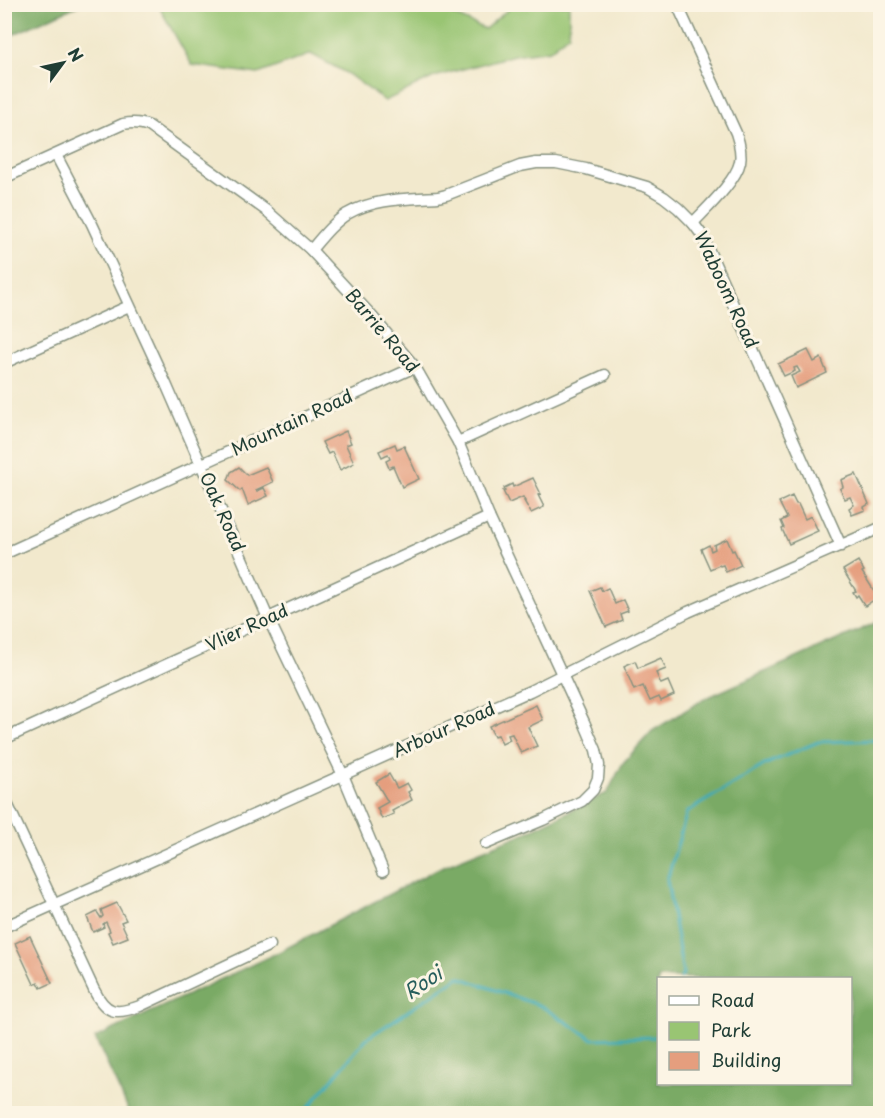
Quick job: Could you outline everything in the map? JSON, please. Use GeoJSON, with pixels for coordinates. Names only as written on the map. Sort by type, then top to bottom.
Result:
{"type":"FeatureCollection","features":[{"type":"Feature","properties":{"kind":"street"},"geometry":{"type":"LineString","coordinates":[[677,4],[736,133],[741,154],[740,163],[734,175],[693,223]]}},
{"type":"Feature","properties":{"kind":"street","name":"Barrie Road"},"geometry":{"type":"LineString","coordinates":[[4,178],[123,124],[133,122],[149,126],[267,211],[311,250],[415,367],[458,442],[489,517],[596,750],[599,770],[596,782],[588,796],[573,806],[486,844]]}},
{"type":"Feature","properties":{"kind":"street","name":"Oak Road"},"geometry":{"type":"LineString","coordinates":[[56,155],[93,224],[268,618],[343,776],[383,871]]}},
{"type":"Feature","properties":{"kind":"street","name":"Waboom Road"},"geometry":{"type":"LineString","coordinates":[[311,250],[349,213],[379,202],[438,197],[520,166],[546,162],[556,163],[586,169],[647,187],[664,197],[693,223],[706,243],[841,546]]}},
{"type":"Feature","properties":{"kind":"street"},"geometry":{"type":"LineString","coordinates":[[4,363],[129,306]]}},
{"type":"Feature","properties":{"kind":"street","name":"Mountain Road"},"geometry":{"type":"LineString","coordinates":[[4,554],[415,367]]}},
{"type":"Feature","properties":{"kind":"street"},"geometry":{"type":"LineString","coordinates":[[458,442],[605,375]]}},
{"type":"Feature","properties":{"kind":"street","name":"Vlier Road"},"geometry":{"type":"LineString","coordinates":[[4,739],[489,517]]}},
{"type":"Feature","properties":{"kind":"street","name":"Arbour Road"},"geometry":{"type":"LineString","coordinates":[[4,927],[509,701],[688,612],[880,528]]}},
{"type":"Feature","properties":{"kind":"street"},"geometry":{"type":"LineString","coordinates":[[4,797],[97,997],[109,1009],[125,1011],[140,1006],[270,945]]}},
{"type":"Feature","properties":{"kind":"green space"},"geometry":{"type":"Polygon","coordinates":[[[5,4],[79,4],[79,5],[5,38],[5,4]]]}},
{"type":"Feature","properties":{"kind":"green space"},"geometry":{"type":"Polygon","coordinates":[[[158,5],[432,5],[485,29],[513,5],[570,5],[569,34],[550,50],[514,55],[434,77],[385,101],[348,74],[311,54],[258,74],[192,65],[158,5]]]}},
{"type":"Feature","properties":{"kind":"green space"},"geometry":{"type":"Polygon","coordinates":[[[880,621],[880,1113],[130,1113],[95,1038],[279,952],[441,867],[527,832],[607,793],[623,763],[652,731],[704,699],[880,621]]]}},
{"type":"Feature","properties":{"kind":"building"},"geometry":{"type":"Polygon","coordinates":[[[808,350],[814,362],[821,358],[827,373],[796,388],[791,376],[800,372],[797,367],[794,368],[795,371],[784,376],[778,364],[808,350]]]}},
{"type":"Feature","properties":{"kind":"building"},"geometry":{"type":"Polygon","coordinates":[[[346,431],[351,443],[346,445],[354,463],[340,470],[332,452],[328,454],[322,442],[346,431]]]}},
{"type":"Feature","properties":{"kind":"building"},"geometry":{"type":"Polygon","coordinates":[[[395,444],[397,449],[404,446],[419,479],[402,487],[393,466],[389,468],[386,461],[390,459],[388,454],[382,457],[379,451],[395,444]]]}},
{"type":"Feature","properties":{"kind":"building"},"geometry":{"type":"Polygon","coordinates":[[[239,467],[247,475],[266,467],[273,482],[256,490],[264,488],[268,496],[248,505],[242,489],[240,491],[228,480],[231,472],[239,467]]]}},
{"type":"Feature","properties":{"kind":"building"},"geometry":{"type":"Polygon","coordinates":[[[856,474],[869,504],[864,507],[865,510],[852,515],[849,508],[854,505],[850,497],[845,499],[840,489],[843,487],[841,480],[856,474]]]}},
{"type":"Feature","properties":{"kind":"building"},"geometry":{"type":"Polygon","coordinates":[[[533,478],[541,494],[538,495],[544,507],[531,513],[523,497],[509,503],[503,491],[512,484],[513,487],[533,478]]]}},
{"type":"Feature","properties":{"kind":"building"},"geometry":{"type":"Polygon","coordinates":[[[792,496],[805,519],[811,516],[818,531],[789,544],[781,521],[787,518],[779,502],[792,496]]]}},
{"type":"Feature","properties":{"kind":"building"},"geometry":{"type":"Polygon","coordinates":[[[727,539],[741,565],[726,572],[723,565],[710,569],[701,549],[709,545],[711,551],[715,549],[714,545],[727,539]]]}},
{"type":"Feature","properties":{"kind":"building"},"geometry":{"type":"Polygon","coordinates":[[[858,561],[864,571],[862,572],[878,597],[865,606],[858,595],[856,597],[853,592],[856,591],[843,570],[858,561]]]}},
{"type":"Feature","properties":{"kind":"building"},"geometry":{"type":"Polygon","coordinates":[[[600,587],[602,591],[608,588],[615,604],[623,600],[628,611],[620,614],[622,620],[606,627],[590,591],[600,587]]]}},
{"type":"Feature","properties":{"kind":"building"},"geometry":{"type":"Polygon","coordinates":[[[661,658],[666,669],[656,673],[661,684],[668,681],[674,695],[661,701],[659,697],[650,701],[643,686],[634,690],[624,666],[635,661],[638,668],[661,658]]]}},
{"type":"Feature","properties":{"kind":"building"},"geometry":{"type":"Polygon","coordinates":[[[536,705],[543,720],[528,727],[537,746],[521,753],[512,734],[508,735],[510,740],[502,744],[498,735],[494,736],[489,726],[536,705]]]}},
{"type":"Feature","properties":{"kind":"building"},"geometry":{"type":"Polygon","coordinates":[[[389,774],[397,788],[407,783],[411,790],[408,792],[412,800],[392,811],[394,814],[382,819],[377,808],[388,802],[376,782],[389,774]]]}},
{"type":"Feature","properties":{"kind":"building"},"geometry":{"type":"Polygon","coordinates":[[[117,903],[126,920],[121,922],[128,937],[113,943],[106,922],[103,924],[104,927],[93,932],[87,917],[97,912],[101,918],[103,916],[101,910],[117,903]]]}},
{"type":"Feature","properties":{"kind":"building"},"geometry":{"type":"Polygon","coordinates":[[[30,936],[52,983],[41,988],[38,982],[34,984],[15,943],[30,936]]]}},
{"type":"Feature","properties":{"kind":"waterway","name":"Rooi"},"geometry":{"type":"LineString","coordinates":[[682,977],[683,974],[667,880],[687,812],[766,764],[818,742],[880,740]]}},
{"type":"Feature","properties":{"kind":"waterway","name":"Rooi"},"geometry":{"type":"LineString","coordinates":[[303,1114],[366,1039],[459,977],[541,1006],[593,1039],[657,1037]]}}]}
